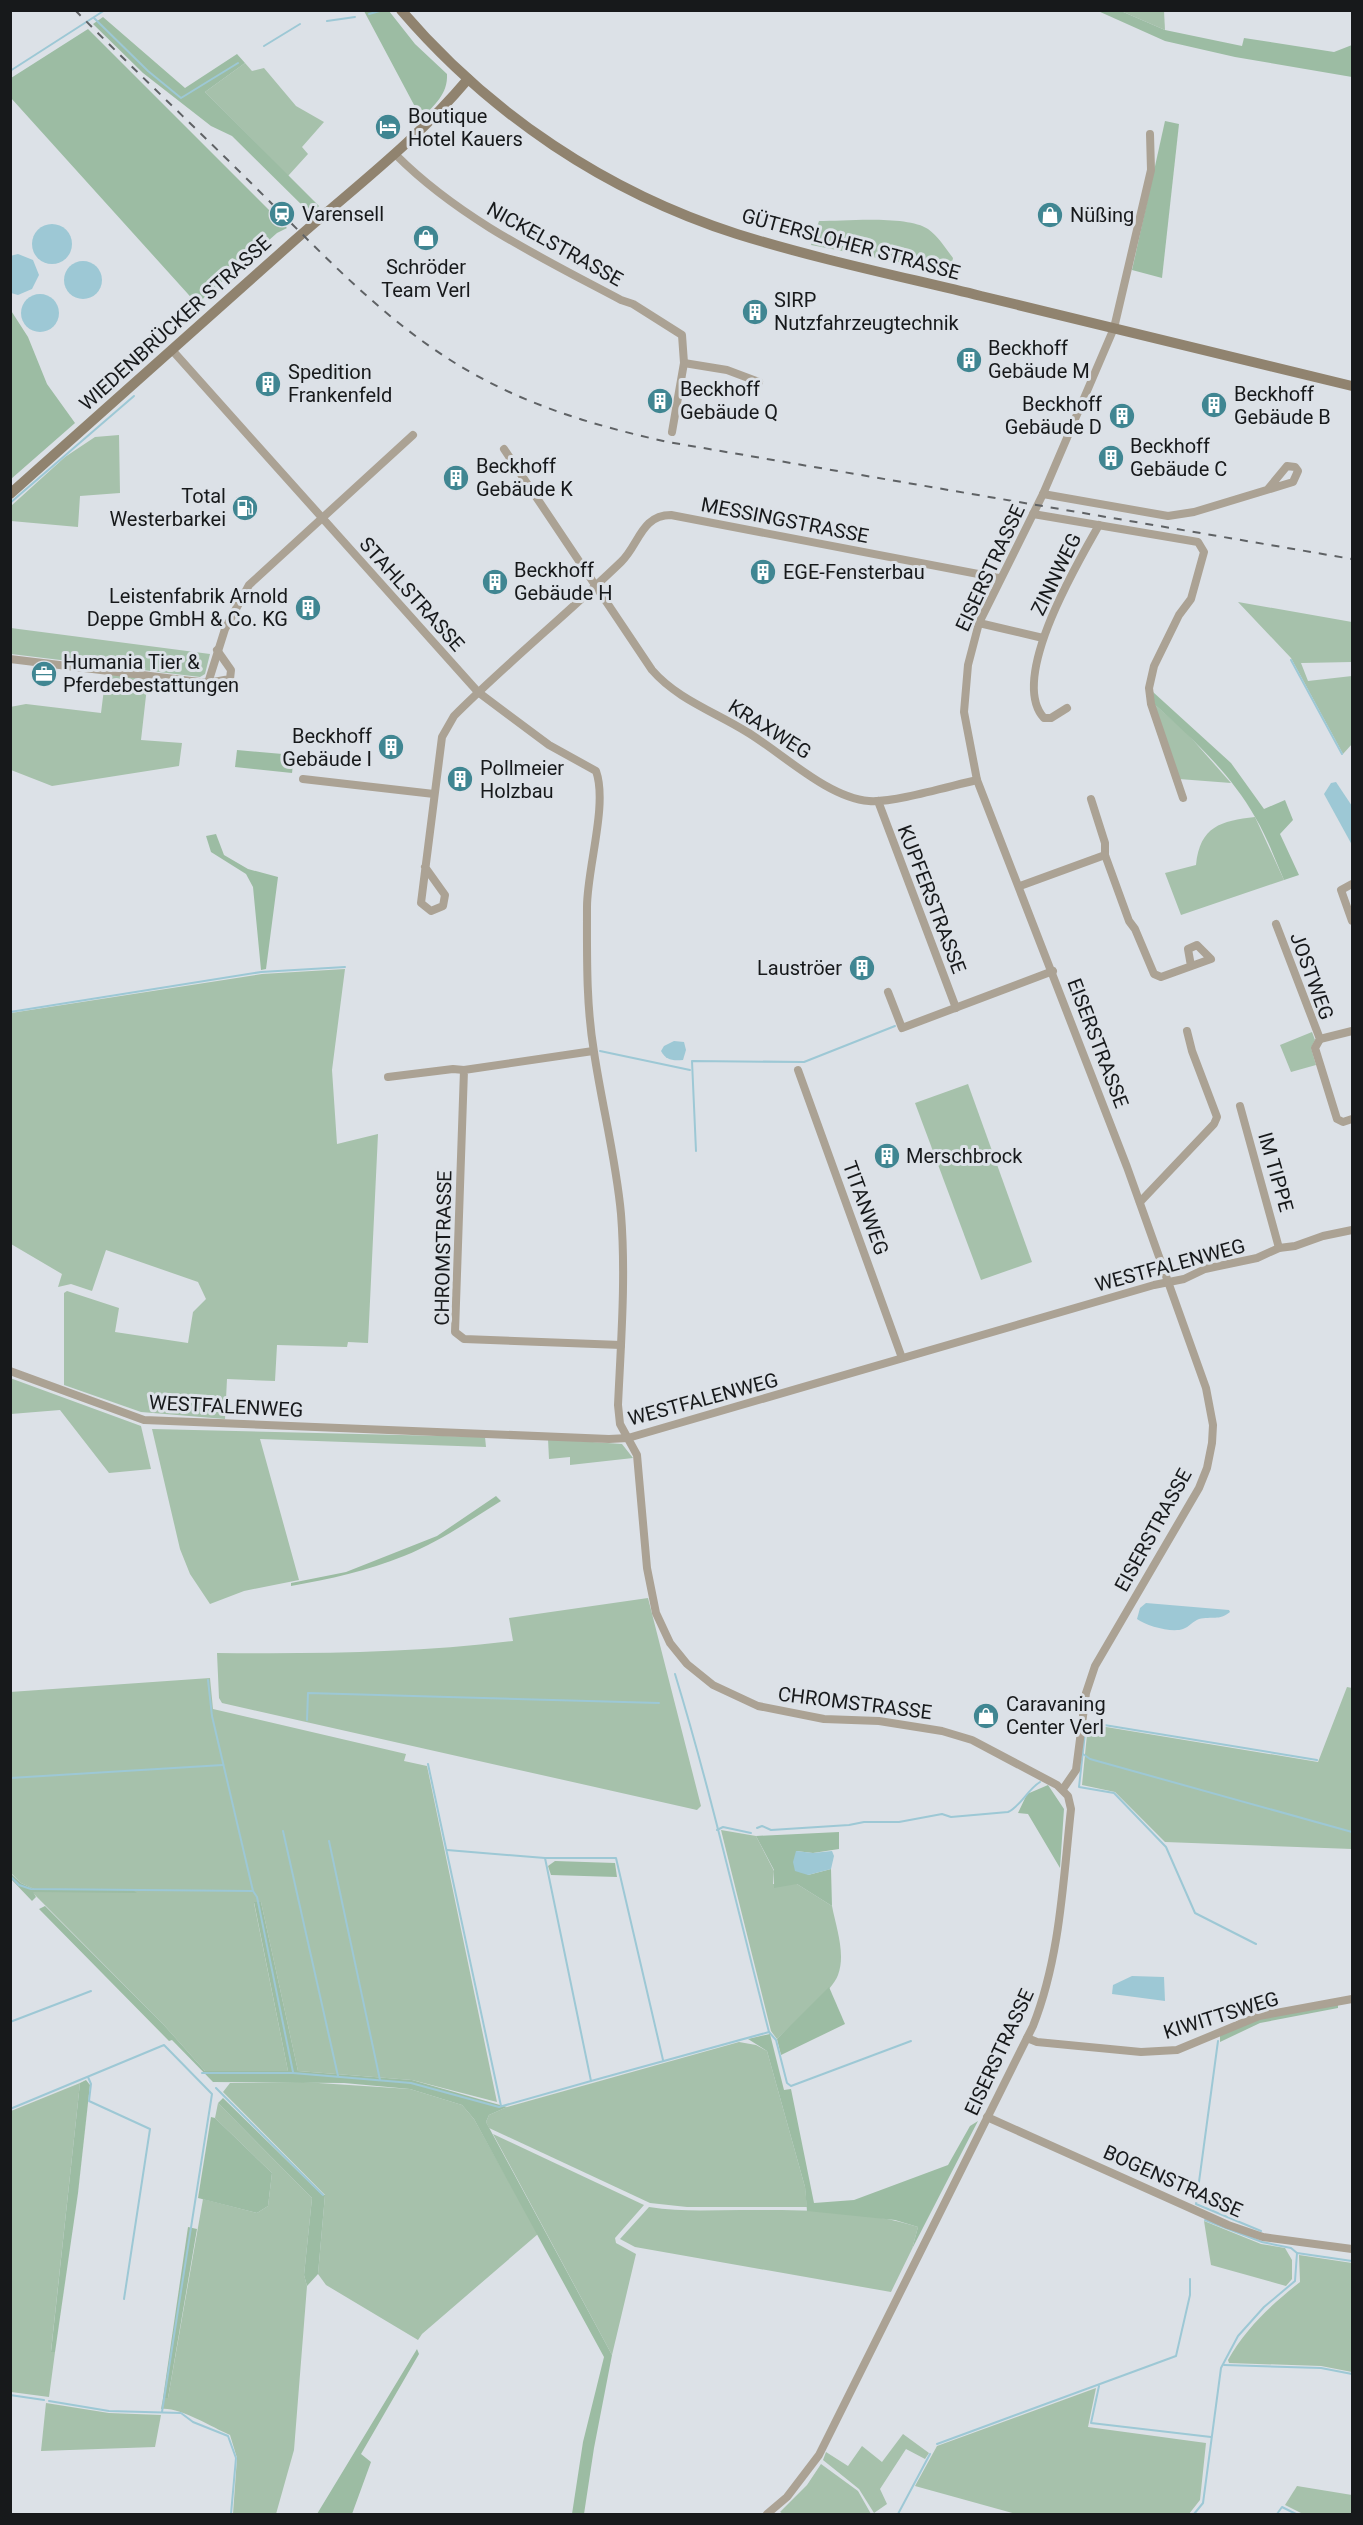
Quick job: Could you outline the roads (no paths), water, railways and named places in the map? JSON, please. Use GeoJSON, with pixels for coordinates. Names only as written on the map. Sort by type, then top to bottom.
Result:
{"type":"FeatureCollection","features":[{"type":"Feature","properties":{"kind":"main road","name":"GÜTERSLOHER STRASSE"},"geometry":{"type":"LineString","coordinates":[[400,10],[468,79],[534,132],[603,177],[698,220],[804,252],[1353,386]]}},
{"type":"Feature","properties":{"kind":"main road","name":"WIEDENBRÜCKER STRASSE"},"geometry":{"type":"LineString","coordinates":[[10,494],[302,234],[396,155],[436,117],[468,79]]}},
{"type":"Feature","properties":{"kind":"street","name":"EISERSTRASSE"},"geometry":{"type":"LineString","coordinates":[[767,2514],[787,2497],[819,2455],[1027,2038],[1041,2005],[1056,1945],[1071,1809],[1063,1789],[1076,1770],[1086,1693],[1095,1666],[1199,1488],[1209,1462],[1213,1425],[1206,1388],[1140,1202],[1053,971],[977,780],[964,712],[968,665],[979,623],[999,578],[1043,494],[1114,328],[1151,170],[1150,134]]}},
{"type":"Feature","properties":{"kind":"street","name":"NICKELSTRASSE"},"geometry":{"type":"LineString","coordinates":[[396,155],[450,203],[491,230],[611,295],[633,304],[682,335],[684,363],[672,432]]}},
{"type":"Feature","properties":{"kind":"street","name":"STAHLSTRASSE"},"geometry":{"type":"LineString","coordinates":[[172,350],[478,692],[540,738],[596,771]]}},
{"type":"Feature","properties":{"kind":"street"},"geometry":{"type":"LineString","coordinates":[[684,363],[727,370],[759,382]]}},
{"type":"Feature","properties":{"kind":"street"},"geometry":{"type":"LineString","coordinates":[[208,683],[225,629],[249,585],[413,435]]}},
{"type":"Feature","properties":{"kind":"street"},"geometry":{"type":"LineString","coordinates":[[504,449],[596,586]]}},
{"type":"Feature","properties":{"kind":"street","name":"EISERSTRASSE"},"geometry":{"type":"LineString","coordinates":[[1043,494],[1168,516],[1194,512],[1268,489]]}},
{"type":"Feature","properties":{"kind":"street"},"geometry":{"type":"LineString","coordinates":[[1033,514],[1198,542],[1204,552],[1191,599],[1179,615],[1154,666],[1149,688],[1151,704],[1183,798]]}},
{"type":"Feature","properties":{"kind":"street","name":"MESSINGSTRASSE"},"geometry":{"type":"LineString","coordinates":[[478,692],[626,557],[646,524],[654,517],[663,515],[999,578]]}},
{"type":"Feature","properties":{"kind":"street","name":"ZINNWEG"},"geometry":{"type":"LineString","coordinates":[[1067,708],[1051,718],[1044,717],[1039,712],[1035,694],[1043,638],[1070,576],[1099,525]]}},
{"type":"Feature","properties":{"kind":"street","name":"KRAXWEG"},"geometry":{"type":"LineString","coordinates":[[596,586],[652,670],[668,687],[747,732],[845,795],[878,801],[977,780]]}},
{"type":"Feature","properties":{"kind":"street","name":"ZINNWEG"},"geometry":{"type":"LineString","coordinates":[[979,623],[1043,638]]}},
{"type":"Feature","properties":{"kind":"street"},"geometry":{"type":"LineString","coordinates":[[10,658],[208,683],[230,678],[231,670],[217,650]]}},
{"type":"Feature","properties":{"kind":"street"},"geometry":{"type":"LineString","coordinates":[[424,867],[445,894],[443,906],[431,911],[421,903],[424,867],[442,737],[454,716],[478,692]]}},
{"type":"Feature","properties":{"kind":"street","name":"CHROMSTRASSE"},"geometry":{"type":"LineString","coordinates":[[596,771],[600,780],[600,798],[587,901],[587,992],[593,1051],[621,1213],[623,1282],[618,1405],[620,1424],[637,1455],[647,1568],[656,1613],[670,1643],[687,1664],[713,1684],[758,1706],[824,1719],[879,1721],[942,1731],[982,1745],[1063,1789]]}},
{"type":"Feature","properties":{"kind":"street"},"geometry":{"type":"LineString","coordinates":[[303,779],[434,794]]}},
{"type":"Feature","properties":{"kind":"street"},"geometry":{"type":"LineString","coordinates":[[1091,799],[1105,843],[1105,855],[1129,921],[1135,929],[1154,974],[1161,977],[1191,966]]}},
{"type":"Feature","properties":{"kind":"street","name":"KUPFERSTRASSE"},"geometry":{"type":"LineString","coordinates":[[878,801],[956,1008]]}},
{"type":"Feature","properties":{"kind":"street"},"geometry":{"type":"LineString","coordinates":[[1020,886],[1105,855]]}},
{"type":"Feature","properties":{"kind":"street"},"geometry":{"type":"LineString","coordinates":[[1353,884],[1341,890],[1353,921]]}},
{"type":"Feature","properties":{"kind":"street","name":"JOSTWEG"},"geometry":{"type":"LineString","coordinates":[[1276,924],[1320,1039],[1316,1048],[1336,1119],[1343,1122],[1353,1119]]}},
{"type":"Feature","properties":{"kind":"street"},"geometry":{"type":"LineString","coordinates":[[888,992],[902,1028],[1053,971]]}},
{"type":"Feature","properties":{"kind":"street"},"geometry":{"type":"LineString","coordinates":[[1140,1202],[1214,1124],[1217,1117],[1192,1052],[1187,1030]]}},
{"type":"Feature","properties":{"kind":"street","name":"JOSTWEG"},"geometry":{"type":"LineString","coordinates":[[1320,1039],[1353,1030]]}},
{"type":"Feature","properties":{"kind":"street"},"geometry":{"type":"LineString","coordinates":[[388,1077],[453,1069],[464,1070],[593,1051]]}},
{"type":"Feature","properties":{"kind":"street","name":"CHROMSTRASSE"},"geometry":{"type":"LineString","coordinates":[[464,1070],[455,1332],[464,1339],[621,1345]]}},
{"type":"Feature","properties":{"kind":"street","name":"TITANWEG"},"geometry":{"type":"LineString","coordinates":[[798,1070],[902,1358]]}},
{"type":"Feature","properties":{"kind":"street","name":"IM TIPPE"},"geometry":{"type":"LineString","coordinates":[[1240,1106],[1280,1248]]}},
{"type":"Feature","properties":{"kind":"street","name":"WESTFALENWEG"},"geometry":{"type":"LineString","coordinates":[[10,1371],[144,1420],[628,1438],[1236,1261],[1257,1258],[1280,1248],[1353,1230]]}},
{"type":"Feature","properties":{"kind":"street","name":"KIWITTSWEG"},"geometry":{"type":"LineString","coordinates":[[1027,2038],[1037,2042],[1141,2052],[1177,2050],[1259,2016],[1353,1999]]}},
{"type":"Feature","properties":{"kind":"street","name":"BOGENSTRASSE"},"geometry":{"type":"LineString","coordinates":[[987,2117],[1237,2228],[1295,2243],[1353,2249]]}},
{"type":"Feature","properties":{"kind":"water"},"geometry":{"type":"Polygon","coordinates":[[[52,224],[66,230],[72,244],[66,258],[52,264],[38,258],[32,244],[38,230],[52,224]]]}},
{"type":"Feature","properties":{"kind":"water"},"geometry":{"type":"Polygon","coordinates":[[[18,254],[33,260],[39,275],[32,289],[18,295],[11,293],[10,256],[18,254]]]}},
{"type":"Feature","properties":{"kind":"water"},"geometry":{"type":"Polygon","coordinates":[[[83,261],[96,267],[102,280],[96,293],[83,299],[70,293],[64,280],[70,267],[83,261]]]}},
{"type":"Feature","properties":{"kind":"water"},"geometry":{"type":"Polygon","coordinates":[[[40,294],[53,300],[59,313],[53,326],[40,332],[27,326],[21,313],[27,300],[40,294]]]}},
{"type":"Feature","properties":{"kind":"water"},"geometry":{"type":"Polygon","coordinates":[[[1336,782],[1352,806],[1352,845],[1324,794],[1331,783],[1336,782]]]}},
{"type":"Feature","properties":{"kind":"water"},"geometry":{"type":"Polygon","coordinates":[[[674,1041],[684,1042],[686,1050],[683,1060],[670,1059],[661,1051],[664,1046],[674,1041]]]}},
{"type":"Feature","properties":{"kind":"water"},"geometry":{"type":"Polygon","coordinates":[[[1146,1603],[1229,1610],[1230,1612],[1219,1617],[1199,1619],[1183,1629],[1166,1629],[1137,1619],[1140,1608],[1146,1603]]]}},
{"type":"Feature","properties":{"kind":"water"},"geometry":{"type":"Polygon","coordinates":[[[796,1851],[813,1853],[832,1851],[834,1856],[831,1869],[808,1875],[795,1871],[793,1862],[796,1851]]]}},
{"type":"Feature","properties":{"kind":"water"},"geometry":{"type":"Polygon","coordinates":[[[1132,1976],[1164,1977],[1165,2001],[1112,1994],[1113,1985],[1132,1976]]]}},
{"type":"Feature","properties":{"kind":"waterway"},"geometry":{"type":"LineString","coordinates":[[10,71],[105,10]]}},
{"type":"Feature","properties":{"kind":"waterway"},"geometry":{"type":"LineString","coordinates":[[369,14],[383,10]]}},
{"type":"Feature","properties":{"kind":"waterway"},"geometry":{"type":"LineString","coordinates":[[327,21],[355,17]]}},
{"type":"Feature","properties":{"kind":"waterway"},"geometry":{"type":"LineString","coordinates":[[94,18],[148,71],[181,98],[238,63]]}},
{"type":"Feature","properties":{"kind":"waterway"},"geometry":{"type":"LineString","coordinates":[[264,46],[300,24]]}},
{"type":"Feature","properties":{"kind":"waterway"},"geometry":{"type":"LineString","coordinates":[[10,503],[134,396]]}},
{"type":"Feature","properties":{"kind":"waterway"},"geometry":{"type":"LineString","coordinates":[[1291,660],[1342,754]]}},
{"type":"Feature","properties":{"kind":"waterway"},"geometry":{"type":"LineString","coordinates":[[10,1012],[261,972],[345,967]]}},
{"type":"Feature","properties":{"kind":"waterway"},"geometry":{"type":"LineString","coordinates":[[696,1151],[692,1061],[804,1062],[895,1026]]}},
{"type":"Feature","properties":{"kind":"waterway"},"geometry":{"type":"LineString","coordinates":[[600,1051],[690,1070]]}},
{"type":"Feature","properties":{"kind":"waterway"},"geometry":{"type":"LineString","coordinates":[[675,1674],[712,1807],[769,2032],[776,2040],[787,2083],[791,2086],[911,2041]]}},
{"type":"Feature","properties":{"kind":"waterway"},"geometry":{"type":"LineString","coordinates":[[10,1876],[19,1885],[31,1889],[253,1891],[212,1716],[208,1680]]}},
{"type":"Feature","properties":{"kind":"waterway"},"geometry":{"type":"LineString","coordinates":[[307,1720],[308,1693],[659,1703]]}},
{"type":"Feature","properties":{"kind":"waterway"},"geometry":{"type":"LineString","coordinates":[[1086,1722],[1317,1760]]}},
{"type":"Feature","properties":{"kind":"waterway"},"geometry":{"type":"LineString","coordinates":[[1085,1733],[1079,1787],[1114,1793],[1166,1847],[1195,1913],[1256,1944]]}},
{"type":"Feature","properties":{"kind":"waterway"},"geometry":{"type":"LineString","coordinates":[[1083,1754],[1090,1759],[1352,1832]]}},
{"type":"Feature","properties":{"kind":"waterway"},"geometry":{"type":"LineString","coordinates":[[428,1764],[501,2106]]}},
{"type":"Feature","properties":{"kind":"waterway"},"geometry":{"type":"LineString","coordinates":[[10,1778],[223,1765]]}},
{"type":"Feature","properties":{"kind":"waterway"},"geometry":{"type":"LineString","coordinates":[[757,1828],[762,1826],[771,1830],[864,1822],[899,1822],[942,1814],[951,1817],[1008,1812],[1040,1782]]}},
{"type":"Feature","properties":{"kind":"waterway"},"geometry":{"type":"LineString","coordinates":[[717,1830],[723,1827],[751,1833]]}},
{"type":"Feature","properties":{"kind":"waterway"},"geometry":{"type":"LineString","coordinates":[[283,1831],[338,2076]]}},
{"type":"Feature","properties":{"kind":"waterway"},"geometry":{"type":"LineString","coordinates":[[329,1841],[380,2080]]}},
{"type":"Feature","properties":{"kind":"waterway"},"geometry":{"type":"LineString","coordinates":[[447,1850],[545,1858],[616,1858],[663,2060]]}},
{"type":"Feature","properties":{"kind":"waterway"},"geometry":{"type":"LineString","coordinates":[[545,1858],[591,2081],[769,2032]]}},
{"type":"Feature","properties":{"kind":"waterway"},"geometry":{"type":"LineString","coordinates":[[253,1891],[257,1897],[293,2072]]}},
{"type":"Feature","properties":{"kind":"waterway"},"geometry":{"type":"LineString","coordinates":[[10,2022],[91,1991]]}},
{"type":"Feature","properties":{"kind":"waterway"},"geometry":{"type":"LineString","coordinates":[[1218,2041],[1196,2204],[1261,2231]]}},
{"type":"Feature","properties":{"kind":"waterway"},"geometry":{"type":"LineString","coordinates":[[10,2109],[164,2045],[212,2094],[162,2412]]}},
{"type":"Feature","properties":{"kind":"waterway"},"geometry":{"type":"LineString","coordinates":[[202,2073],[293,2073],[411,2083],[499,2107],[591,2081]]}},
{"type":"Feature","properties":{"kind":"waterway"},"geometry":{"type":"LineString","coordinates":[[88,2077],[91,2084],[89,2101],[150,2129],[124,2299]]}},
{"type":"Feature","properties":{"kind":"waterway"},"geometry":{"type":"LineString","coordinates":[[216,2088],[323,2195]]}},
{"type":"Feature","properties":{"kind":"waterway"},"geometry":{"type":"LineString","coordinates":[[1205,2220],[1262,2242],[1291,2248],[1297,2253]]}},
{"type":"Feature","properties":{"kind":"waterway"},"geometry":{"type":"LineString","coordinates":[[1194,2514],[1203,2503],[1221,2368],[1238,2336],[1264,2307],[1295,2281],[1297,2253],[1352,2261]]}},
{"type":"Feature","properties":{"kind":"waterway"},"geometry":{"type":"LineString","coordinates":[[937,2444],[1176,2356],[1190,2295],[1190,2279]]}},
{"type":"Feature","properties":{"kind":"waterway"},"geometry":{"type":"LineString","coordinates":[[1224,2365],[1321,2368],[1352,2374]]}},
{"type":"Feature","properties":{"kind":"waterway"},"geometry":{"type":"LineString","coordinates":[[1099,2386],[1091,2423],[1211,2437]]}},
{"type":"Feature","properties":{"kind":"waterway"},"geometry":{"type":"LineString","coordinates":[[10,2395],[44,2400]]}},
{"type":"Feature","properties":{"kind":"waterway"},"geometry":{"type":"LineString","coordinates":[[49,2401],[109,2411],[181,2413],[193,2422],[228,2436],[236,2458],[231,2514]]}},
{"type":"Feature","properties":{"kind":"waterway"},"geometry":{"type":"LineString","coordinates":[[898,2514],[930,2454]]}},
{"type":"Feature","properties":{"kind":"waterway"},"geometry":{"type":"LineString","coordinates":[[1277,2514],[1282,2507],[1296,2514]]}},
{"type":"Feature","properties":{"kind":"railway"},"geometry":{"type":"LineString","coordinates":[[75,10],[326,258],[395,320],[445,357],[519,396],[592,423],[668,442],[1352,559]]}},
{"type":"Feature","properties":{"kind":"place","name":"Boutique Hotel Kauers"},"geometry":{"type":"Point","coordinates":[388,127]}},
{"type":"Feature","properties":{"kind":"place","name":"Varensell"},"geometry":{"type":"Point","coordinates":[282,214]}},
{"type":"Feature","properties":{"kind":"place","name":"Nüßing"},"geometry":{"type":"Point","coordinates":[1050,215]}},
{"type":"Feature","properties":{"kind":"place","name":"Schröder Team Verl"},"geometry":{"type":"Point","coordinates":[426,238]}},
{"type":"Feature","properties":{"kind":"place","name":"SIRP Nutzfahrzeugtechnik"},"geometry":{"type":"Point","coordinates":[755,312]}},
{"type":"Feature","properties":{"kind":"place","name":"Beckhoff Gebäude M"},"geometry":{"type":"Point","coordinates":[969,360]}},
{"type":"Feature","properties":{"kind":"place","name":"Spedition Frankenfeld"},"geometry":{"type":"Point","coordinates":[268,384]}},
{"type":"Feature","properties":{"kind":"place","name":"Beckhoff Gebäude Q"},"geometry":{"type":"Point","coordinates":[660,401]}},
{"type":"Feature","properties":{"kind":"place","name":"Beckhoff Gebäude B"},"geometry":{"type":"Point","coordinates":[1214,405]}},
{"type":"Feature","properties":{"kind":"place","name":"Beckhoff Gebäude D"},"geometry":{"type":"Point","coordinates":[1122,416]}},
{"type":"Feature","properties":{"kind":"place","name":"Beckhoff Gebäude C"},"geometry":{"type":"Point","coordinates":[1111,458]}},
{"type":"Feature","properties":{"kind":"place","name":"Beckhoff Gebäude K"},"geometry":{"type":"Point","coordinates":[456,478]}},
{"type":"Feature","properties":{"kind":"place","name":"Total Westerbarkei"},"geometry":{"type":"Point","coordinates":[245,508]}},
{"type":"Feature","properties":{"kind":"place","name":"EGE-Fensterbau"},"geometry":{"type":"Point","coordinates":[763,572]}},
{"type":"Feature","properties":{"kind":"place","name":"Beckhoff Gebäude H"},"geometry":{"type":"Point","coordinates":[495,582]}},
{"type":"Feature","properties":{"kind":"place","name":"Leistenfabrik Arnold Deppe GmbH & Co. KG"},"geometry":{"type":"Point","coordinates":[308,608]}},
{"type":"Feature","properties":{"kind":"place","name":"Humania Tier & Pferdebestattungen"},"geometry":{"type":"Point","coordinates":[44,674]}},
{"type":"Feature","properties":{"kind":"place","name":"Beckhoff Gebäude I"},"geometry":{"type":"Point","coordinates":[391,747]}},
{"type":"Feature","properties":{"kind":"place","name":"Pollmeier Holzbau"},"geometry":{"type":"Point","coordinates":[460,779]}},
{"type":"Feature","properties":{"kind":"place","name":"Lauströer"},"geometry":{"type":"Point","coordinates":[862,968]}},
{"type":"Feature","properties":{"kind":"place","name":"Merschbrock"},"geometry":{"type":"Point","coordinates":[887,1156]}},
{"type":"Feature","properties":{"kind":"place","name":"Caravaning Center Verl"},"geometry":{"type":"Point","coordinates":[986,1716]}}]}
